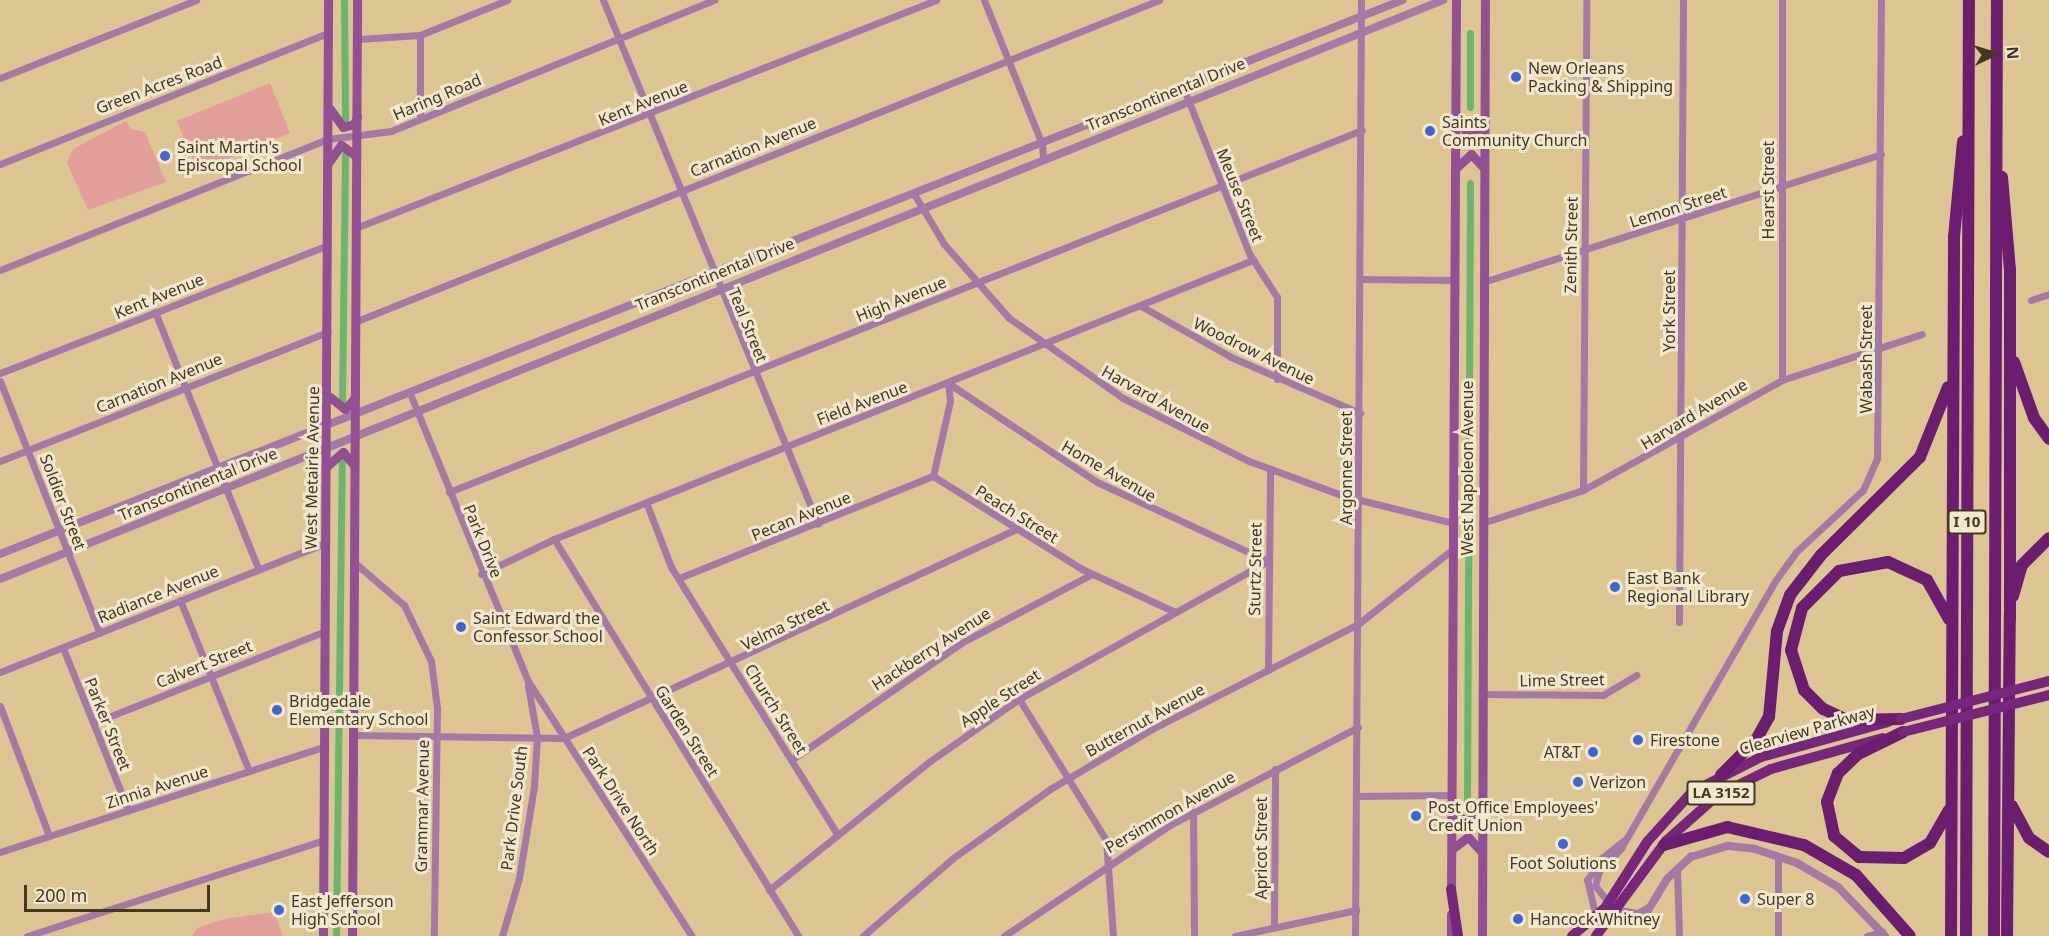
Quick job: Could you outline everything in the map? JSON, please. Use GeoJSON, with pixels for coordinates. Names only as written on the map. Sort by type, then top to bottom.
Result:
{"type":"FeatureCollection","features":[{"type":"Feature","properties":{"kind":"highway","name":"I 10"},"geometry":{"type":"LineString","coordinates":[[1966,936],[1969,0]]}},
{"type":"Feature","properties":{"kind":"highway","name":"I 10"},"geometry":{"type":"LineString","coordinates":[[1994,936],[1997,0]]}},
{"type":"Feature","properties":{"kind":"highway"},"geometry":{"type":"LineString","coordinates":[[1951,936],[1955,198],[1969,107]]}},
{"type":"Feature","properties":{"kind":"highway"},"geometry":{"type":"LineString","coordinates":[[1996,139],[2007,217],[2010,310],[2007,936]]}},
{"type":"Feature","properties":{"kind":"highway"},"geometry":{"type":"LineString","coordinates":[[2010,310],[2021,389],[2049,439]]}},
{"type":"Feature","properties":{"kind":"highway"},"geometry":{"type":"LineString","coordinates":[[1721,775],[1756,740],[1769,717],[1777,631],[1790,595],[1821,555],[1920,457],[1945,401],[1953,350]]}},
{"type":"Feature","properties":{"kind":"highway"},"geometry":{"type":"LineString","coordinates":[[2010,619],[2022,566],[2049,538]]}},
{"type":"Feature","properties":{"kind":"highway"},"geometry":{"type":"LineString","coordinates":[[1900,719],[1847,720],[1810,696],[1793,663],[1794,627],[1810,595],[1839,571],[1867,563],[1912,570],[1940,597],[1952,626]]}},
{"type":"Feature","properties":{"kind":"highway","name":"Clearview Parkway"},"geometry":{"type":"LineString","coordinates":[[1572,936],[1596,918],[1607,905],[1665,819],[1721,775],[1787,750],[2049,681]]}},
{"type":"Feature","properties":{"kind":"highway","name":"Clearview Parkway"},"geometry":{"type":"LineString","coordinates":[[1595,936],[1619,911],[1664,845],[1718,795],[1792,763],[2049,695]]}},
{"type":"Feature","properties":{"kind":"highway"},"geometry":{"type":"LineString","coordinates":[[1903,732],[1844,764],[1827,802],[1841,845],[1877,861],[1904,858],[1930,843],[1950,806]]}},
{"type":"Feature","properties":{"kind":"highway"},"geometry":{"type":"LineString","coordinates":[[2008,787],[2020,828],[2049,852]]}},
{"type":"Feature","properties":{"kind":"highway"},"geometry":{"type":"LineString","coordinates":[[1664,845],[1727,827],[1804,845],[1856,875],[1910,936]]}},
{"type":"Feature","properties":{"kind":"highway"},"geometry":{"type":"LineString","coordinates":[[1619,911],[1629,870]]}},
{"type":"Feature","properties":{"kind":"highway"},"geometry":{"type":"LineString","coordinates":[[1451,889],[1458,936]]}},
{"type":"Feature","properties":{"kind":"highway"},"geometry":{"type":"LineString","coordinates":[[1595,936],[1607,905]]}},
{"type":"Feature","properties":{"kind":"main road","name":"West Metairie Avenue"},"geometry":{"type":"LineString","coordinates":[[323,936],[323,747],[328,448],[328,0]]}},
{"type":"Feature","properties":{"kind":"main road"},"geometry":{"type":"LineString","coordinates":[[352,936],[358,227],[357,0]]}},
{"type":"Feature","properties":{"kind":"main road","name":"West Napoleon Avenue"},"geometry":{"type":"LineString","coordinates":[[1451,936],[1456,0]]}},
{"type":"Feature","properties":{"kind":"main road","name":"West Napoleon Avenue"},"geometry":{"type":"LineString","coordinates":[[1482,936],[1482,282],[1485,0]]}},
{"type":"Feature","properties":{"kind":"main road"},"geometry":{"type":"LineString","coordinates":[[328,100],[343,127],[354,124],[357,115]]}},
{"type":"Feature","properties":{"kind":"main road"},"geometry":{"type":"LineString","coordinates":[[1455,112],[1468,135],[1476,135],[1484,124]]}},
{"type":"Feature","properties":{"kind":"main road"},"geometry":{"type":"LineString","coordinates":[[328,166],[341,145],[355,150],[357,161]]}},
{"type":"Feature","properties":{"kind":"main road"},"geometry":{"type":"LineString","coordinates":[[1455,170],[1471,154],[1484,170]]}},
{"type":"Feature","properties":{"kind":"main road"},"geometry":{"type":"LineString","coordinates":[[328,392],[333,404],[345,409],[356,392]]}},
{"type":"Feature","properties":{"kind":"main road"},"geometry":{"type":"LineString","coordinates":[[327,466],[343,452],[356,474]]}},
{"type":"Feature","properties":{"kind":"main road"},"geometry":{"type":"LineString","coordinates":[[1452,808],[1466,823],[1482,810]]}},
{"type":"Feature","properties":{"kind":"main road"},"geometry":{"type":"LineString","coordinates":[[1452,849],[1468,837],[1482,853]]}},
{"type":"Feature","properties":{"kind":"street"},"geometry":{"type":"LineString","coordinates":[[0,78],[196,0]]}},
{"type":"Feature","properties":{"kind":"street"},"geometry":{"type":"LineString","coordinates":[[358,39],[420,35],[507,0]]}},
{"type":"Feature","properties":{"kind":"street","name":"Teal Street"},"geometry":{"type":"LineString","coordinates":[[603,0],[752,373],[818,524]]}},
{"type":"Feature","properties":{"kind":"street","name":"Haring Road"},"geometry":{"type":"LineString","coordinates":[[0,270],[328,139],[391,130],[714,0]]}},
{"type":"Feature","properties":{"kind":"street","name":"Kent Avenue"},"geometry":{"type":"LineString","coordinates":[[358,227],[936,0]]}},
{"type":"Feature","properties":{"kind":"street"},"geometry":{"type":"LineString","coordinates":[[984,0],[1042,144],[1043,159]]}},
{"type":"Feature","properties":{"kind":"street","name":"Carnation Avenue"},"geometry":{"type":"LineString","coordinates":[[357,321],[1159,0]]}},
{"type":"Feature","properties":{"kind":"street","name":"Argonne Street"},"geometry":{"type":"LineString","coordinates":[[1355,936],[1362,130],[1361,0]]}},
{"type":"Feature","properties":{"kind":"street","name":"Transcontinental Drive"},"geometry":{"type":"LineString","coordinates":[[0,554],[217,468],[411,396],[1403,0]]}},
{"type":"Feature","properties":{"kind":"street","name":"Transcontinental Drive"},"geometry":{"type":"LineString","coordinates":[[0,579],[719,288],[1443,0]]}},
{"type":"Feature","properties":{"kind":"street","name":"Zenith Street"},"geometry":{"type":"LineString","coordinates":[[1583,490],[1586,0]]}},
{"type":"Feature","properties":{"kind":"street","name":"York Street"},"geometry":{"type":"LineString","coordinates":[[1679,622],[1683,0]]}},
{"type":"Feature","properties":{"kind":"street","name":"Hearst Street"},"geometry":{"type":"LineString","coordinates":[[1782,0],[1782,380]]}},
{"type":"Feature","properties":{"kind":"street","name":"Wabash Street"},"geometry":{"type":"LineString","coordinates":[[1624,840],[1726,665],[1796,552],[1868,482],[1879,438],[1881,0]]}},
{"type":"Feature","properties":{"kind":"street","name":"Green Acres Road"},"geometry":{"type":"LineString","coordinates":[[0,164],[328,33]]}},
{"type":"Feature","properties":{"kind":"street"},"geometry":{"type":"LineString","coordinates":[[420,35],[420,117]]}},
{"type":"Feature","properties":{"kind":"street","name":"Meuse Street"},"geometry":{"type":"LineString","coordinates":[[1183,87],[1253,260],[1270,281],[1279,306],[1277,379]]}},
{"type":"Feature","properties":{"kind":"street","name":"High Avenue"},"geometry":{"type":"LineString","coordinates":[[449,492],[1362,130]]}},
{"type":"Feature","properties":{"kind":"street","name":"Lemon Street"},"geometry":{"type":"LineString","coordinates":[[1482,282],[1682,220],[1781,185],[1881,154]]}},
{"type":"Feature","properties":{"kind":"street"},"geometry":{"type":"LineString","coordinates":[[950,180],[955,194]]}},
{"type":"Feature","properties":{"kind":"street","name":"Harvard Avenue"},"geometry":{"type":"LineString","coordinates":[[915,194],[976,284],[1043,345],[1158,418],[1270,469],[1359,500],[1453,523]]}},
{"type":"Feature","properties":{"kind":"street","name":"Kent Avenue"},"geometry":{"type":"LineString","coordinates":[[0,373],[328,245]]}},
{"type":"Feature","properties":{"kind":"street","name":"Field Avenue"},"geometry":{"type":"LineString","coordinates":[[481,574],[554,539],[1253,260]]}},
{"type":"Feature","properties":{"kind":"street"},"geometry":{"type":"LineString","coordinates":[[1360,279],[1454,280]]}},
{"type":"Feature","properties":{"kind":"street"},"geometry":{"type":"LineString","coordinates":[[2031,300],[2049,294]]}},
{"type":"Feature","properties":{"kind":"street","name":"Woodrow Avenue"},"geometry":{"type":"LineString","coordinates":[[1141,306],[1277,379],[1360,413]]}},
{"type":"Feature","properties":{"kind":"street"},"geometry":{"type":"LineString","coordinates":[[155,312],[258,568]]}},
{"type":"Feature","properties":{"kind":"street","name":"Carnation Avenue"},"geometry":{"type":"LineString","coordinates":[[0,461],[328,332]]}},
{"type":"Feature","properties":{"kind":"street","name":"Harvard Avenue"},"geometry":{"type":"LineString","coordinates":[[1482,523],[1583,490],[1782,380],[1922,334]]}},
{"type":"Feature","properties":{"kind":"street","name":"Soldier Street"},"geometry":{"type":"LineString","coordinates":[[0,381],[100,633]]}},
{"type":"Feature","properties":{"kind":"street"},"geometry":{"type":"LineString","coordinates":[[933,476],[950,401],[948,383]]}},
{"type":"Feature","properties":{"kind":"street","name":"Home Avenue"},"geometry":{"type":"LineString","coordinates":[[948,383],[1097,482],[1268,561]]}},
{"type":"Feature","properties":{"kind":"street","name":"Park Drive"},"geometry":{"type":"LineString","coordinates":[[411,396],[481,574],[528,681]]}},
{"type":"Feature","properties":{"kind":"street","name":"Sturtz Street"},"geometry":{"type":"LineString","coordinates":[[1268,670],[1270,469]]}},
{"type":"Feature","properties":{"kind":"street","name":"Pecan Avenue"},"geometry":{"type":"LineString","coordinates":[[679,578],[933,476]]}},
{"type":"Feature","properties":{"kind":"street","name":"Peach Street"},"geometry":{"type":"LineString","coordinates":[[933,476],[1015,530],[1092,573],[1175,612]]}},
{"type":"Feature","properties":{"kind":"street","name":"Church Street"},"geometry":{"type":"LineString","coordinates":[[646,502],[679,578],[837,834]]}},
{"type":"Feature","properties":{"kind":"street","name":"Velma Street"},"geometry":{"type":"LineString","coordinates":[[564,738],[653,701],[1015,530]]}},
{"type":"Feature","properties":{"kind":"street","name":"Garden Street"},"geometry":{"type":"LineString","coordinates":[[554,539],[798,936]]}},
{"type":"Feature","properties":{"kind":"street","name":"Radiance Avenue"},"geometry":{"type":"LineString","coordinates":[[0,672],[326,543]]}},
{"type":"Feature","properties":{"kind":"street","name":"Butternut Avenue"},"geometry":{"type":"LineString","coordinates":[[863,936],[953,858],[1069,778],[1358,624],[1453,549]]}},
{"type":"Feature","properties":{"kind":"street","name":"Apple Street"},"geometry":{"type":"LineString","coordinates":[[769,890],[837,834],[1019,699],[1268,561]]}},
{"type":"Feature","properties":{"kind":"street","name":"Grammar Avenue"},"geometry":{"type":"LineString","coordinates":[[355,563],[386,585],[414,620],[435,682],[434,936]]}},
{"type":"Feature","properties":{"kind":"street","name":"Hackberry Avenue"},"geometry":{"type":"LineString","coordinates":[[791,760],[961,643],[1092,573]]}},
{"type":"Feature","properties":{"kind":"street"},"geometry":{"type":"LineString","coordinates":[[180,600],[249,771]]}},
{"type":"Feature","properties":{"kind":"street","name":"Calvert Street"},"geometry":{"type":"LineString","coordinates":[[93,723],[325,631]]}},
{"type":"Feature","properties":{"kind":"street","name":"Parker Street"},"geometry":{"type":"LineString","coordinates":[[63,648],[128,810]]}},
{"type":"Feature","properties":{"kind":"street","name":"Lime Street"},"geometry":{"type":"LineString","coordinates":[[1482,694],[1603,695],[1636,675]]}},
{"type":"Feature","properties":{"kind":"street","name":"Park Drive South"},"geometry":{"type":"LineString","coordinates":[[502,936],[528,831],[537,737],[528,681]]}},
{"type":"Feature","properties":{"kind":"street","name":"Park Drive North"},"geometry":{"type":"LineString","coordinates":[[528,681],[692,936]]}},
{"type":"Feature","properties":{"kind":"street"},"geometry":{"type":"LineString","coordinates":[[1019,699],[1106,840],[1111,861],[1113,936]]}},
{"type":"Feature","properties":{"kind":"street"},"geometry":{"type":"LineString","coordinates":[[0,706],[49,836]]}},
{"type":"Feature","properties":{"kind":"street","name":"Persimmon Avenue"},"geometry":{"type":"LineString","coordinates":[[1004,936],[1111,861],[1193,813],[1358,727]]}},
{"type":"Feature","properties":{"kind":"street"},"geometry":{"type":"LineString","coordinates":[[353,735],[564,738]]}},
{"type":"Feature","properties":{"kind":"street","name":"Zinnia Avenue"},"geometry":{"type":"LineString","coordinates":[[0,852],[323,747]]}},
{"type":"Feature","properties":{"kind":"street","name":"Apricot Street"},"geometry":{"type":"LineString","coordinates":[[1274,927],[1275,769]]}},
{"type":"Feature","properties":{"kind":"street"},"geometry":{"type":"LineString","coordinates":[[1357,796],[1452,795]]}},
{"type":"Feature","properties":{"kind":"street"},"geometry":{"type":"LineString","coordinates":[[1193,813],[1194,936]]}},
{"type":"Feature","properties":{"kind":"street"},"geometry":{"type":"LineString","coordinates":[[27,936],[324,840]]}},
{"type":"Feature","properties":{"kind":"street"},"geometry":{"type":"LineString","coordinates":[[1607,905],[1597,893],[1595,880],[1624,840]]}},
{"type":"Feature","properties":{"kind":"street"},"geometry":{"type":"LineString","coordinates":[[1596,918],[1587,880],[1602,858],[1624,840]]}},
{"type":"Feature","properties":{"kind":"street"},"geometry":{"type":"LineString","coordinates":[[1619,911],[1638,914],[1649,908],[1677,868],[1705,851],[1728,846],[1778,856],[1838,887],[1881,934]]}},
{"type":"Feature","properties":{"kind":"street"},"geometry":{"type":"LineString","coordinates":[[1778,856],[1778,936]]}},
{"type":"Feature","properties":{"kind":"street"},"geometry":{"type":"LineString","coordinates":[[1677,868],[1678,936]]}},
{"type":"Feature","properties":{"kind":"street"},"geometry":{"type":"LineString","coordinates":[[1235,936],[1356,910]]}},
{"type":"Feature","properties":{"kind":"street"},"geometry":{"type":"LineString","coordinates":[[1867,936],[1881,934]]}},
{"type":"Feature","properties":{"kind":"shaded area"},"geometry":{"type":"Polygon","coordinates":[[[270,83],[290,133],[197,171],[177,121],[270,83]]]}},
{"type":"Feature","properties":{"kind":"shaded area"},"geometry":{"type":"Polygon","coordinates":[[[126,121],[131,129],[145,132],[166,182],[88,210],[67,163],[73,149],[126,121]]]}},
{"type":"Feature","properties":{"kind":"shaded area"},"geometry":{"type":"Polygon","coordinates":[[[274,912],[283,936],[192,936],[197,928],[224,919],[274,912]]]}},
{"type":"Feature","properties":{"kind":"waterway"},"geometry":{"type":"LineString","coordinates":[[344,0],[345,119]]}},
{"type":"Feature","properties":{"kind":"waterway"},"geometry":{"type":"LineString","coordinates":[[1470,33],[1470,107]]}},
{"type":"Feature","properties":{"kind":"waterway"},"geometry":{"type":"LineString","coordinates":[[342,402],[345,155]]}},
{"type":"Feature","properties":{"kind":"waterway"},"geometry":{"type":"LineString","coordinates":[[1467,801],[1470,183]]}},
{"type":"Feature","properties":{"kind":"waterway"},"geometry":{"type":"LineString","coordinates":[[336,936],[342,459]]}},
{"type":"Feature","properties":{"kind":"place","name":"New Orleans Packing & Shipping"},"geometry":{"type":"Point","coordinates":[1516,77]}},
{"type":"Feature","properties":{"kind":"place","name":"Saints Community Church"},"geometry":{"type":"Point","coordinates":[1430,131]}},
{"type":"Feature","properties":{"kind":"place","name":"Saint Martin's Episcopal School"},"geometry":{"type":"Point","coordinates":[165,156]}},
{"type":"Feature","properties":{"kind":"place","name":"East Bank Regional Library"},"geometry":{"type":"Point","coordinates":[1615,587]}},
{"type":"Feature","properties":{"kind":"place","name":"Saint Edward the Confessor School"},"geometry":{"type":"Point","coordinates":[461,627]}},
{"type":"Feature","properties":{"kind":"place","name":"Bridgedale Elementary School"},"geometry":{"type":"Point","coordinates":[277,710]}},
{"type":"Feature","properties":{"kind":"place","name":"Firestone"},"geometry":{"type":"Point","coordinates":[1638,740]}},
{"type":"Feature","properties":{"kind":"place","name":"AT&T"},"geometry":{"type":"Point","coordinates":[1593,752]}},
{"type":"Feature","properties":{"kind":"place","name":"Verizon"},"geometry":{"type":"Point","coordinates":[1578,782]}},
{"type":"Feature","properties":{"kind":"place","name":"Post Office Employees' Credit Union"},"geometry":{"type":"Point","coordinates":[1416,816]}},
{"type":"Feature","properties":{"kind":"place","name":"Foot Solutions"},"geometry":{"type":"Point","coordinates":[1563,844]}},
{"type":"Feature","properties":{"kind":"place","name":"Super 8"},"geometry":{"type":"Point","coordinates":[1745,899]}},
{"type":"Feature","properties":{"kind":"place","name":"East Jefferson High School"},"geometry":{"type":"Point","coordinates":[279,910]}},
{"type":"Feature","properties":{"kind":"place","name":"Hancock Whitney"},"geometry":{"type":"Point","coordinates":[1518,919]}}]}
